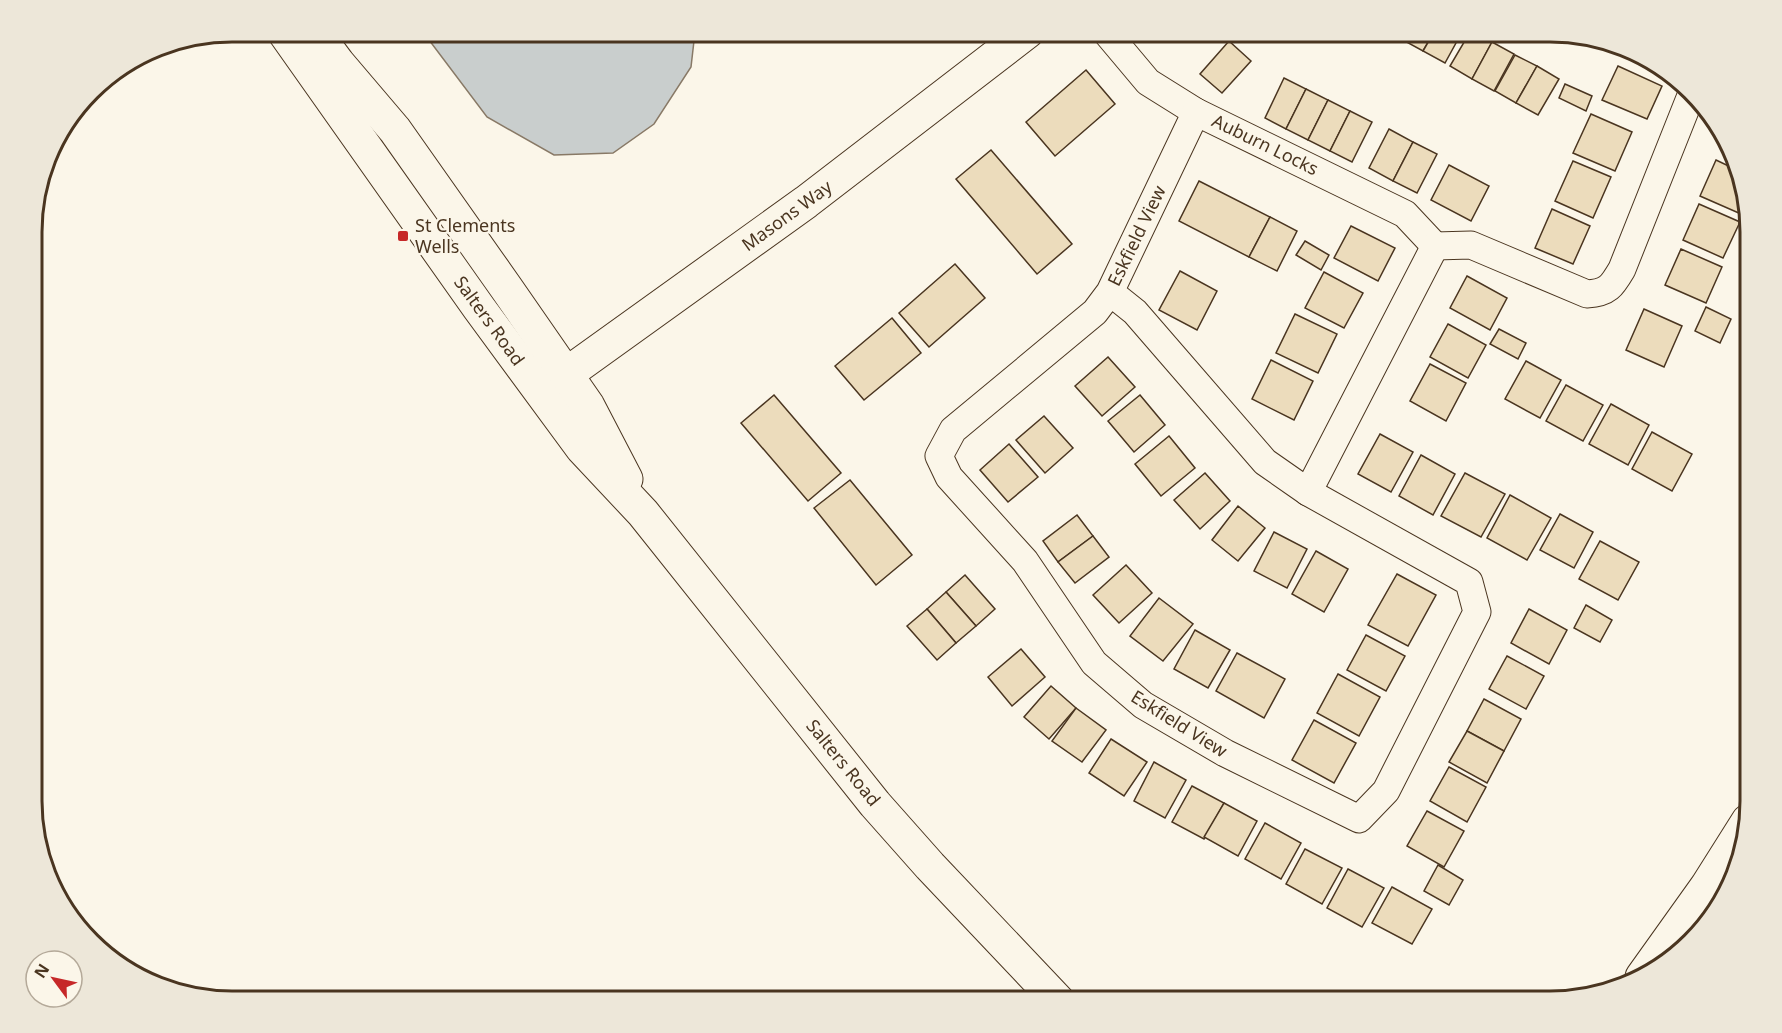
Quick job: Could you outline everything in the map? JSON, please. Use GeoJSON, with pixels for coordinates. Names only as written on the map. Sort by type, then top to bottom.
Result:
{"type":"FeatureCollection","features":[{"type":"Feature","properties":{"kind":"main road","name":"Salters Road"},"geometry":{"type":"LineString","coordinates":[[291,42],[486,318],[554,384],[588,406],[644,513],[875,804],[930,866],[1049,991]]}},
{"type":"Feature","properties":{"kind":"main road","name":"Salters Road"},"geometry":{"type":"LineString","coordinates":[[322,42],[395,130],[554,384]]}},
{"type":"Feature","properties":{"kind":"main road","name":"Masons Way"},"geometry":{"type":"LineString","coordinates":[[554,384],[806,202],[1014,42]]}},
{"type":"Feature","properties":{"kind":"main road"},"geometry":{"type":"LineString","coordinates":[[1653,961],[1707,886],[1735,842]]}},
{"type":"Feature","properties":{"kind":"street","name":"Auburn Locks"},"geometry":{"type":"LineString","coordinates":[[1115,42],[1148,81],[1197,112],[1405,214],[1435,246]]}},
{"type":"Feature","properties":{"kind":"street"},"geometry":{"type":"LineString","coordinates":[[1110,292],[1135,312],[1265,462],[1308,492],[1435,246],[1471,245],[1587,294],[1601,294],[1609,289],[1622,269],[1688,102]]}},
{"type":"Feature","properties":{"kind":"street","name":"Eskfield View"},"geometry":{"type":"LineString","coordinates":[[1197,112],[1110,292],[1095,312],[953,430],[939,456],[949,477],[1025,561],[1094,663],[1143,705],[1225,753],[1359,819],[1386,791],[1477,612],[1469,582],[1308,492]]}},
{"type":"Feature","properties":{"kind":"shaded area"},"geometry":{"type":"Polygon","coordinates":[[[431,42],[694,42],[691,67],[654,124],[613,153],[554,155],[487,117],[431,42]]]}},
{"type":"Feature","properties":{"kind":"building"},"geometry":{"type":"Polygon","coordinates":[[[1228,42],[1251,61],[1222,93],[1200,74],[1228,42]]]}},
{"type":"Feature","properties":{"kind":"building"},"geometry":{"type":"Polygon","coordinates":[[[1406,42],[1428,42],[1423,51],[1406,42]]]}},
{"type":"Feature","properties":{"kind":"building"},"geometry":{"type":"Polygon","coordinates":[[[1428,42],[1457,42],[1445,63],[1423,51],[1428,42]]]}},
{"type":"Feature","properties":{"kind":"building"},"geometry":{"type":"Polygon","coordinates":[[[1464,42],[1492,42],[1472,79],[1450,66],[1464,42]]]}},
{"type":"Feature","properties":{"kind":"building"},"geometry":{"type":"Polygon","coordinates":[[[1492,42],[1514,54],[1494,91],[1472,79],[1492,42]]]}},
{"type":"Feature","properties":{"kind":"building"},"geometry":{"type":"Polygon","coordinates":[[[1515,55],[1537,66],[1516,103],[1495,91],[1515,55]]]}},
{"type":"Feature","properties":{"kind":"building"},"geometry":{"type":"Polygon","coordinates":[[[1537,66],[1559,79],[1538,115],[1516,103],[1537,66]]]}},
{"type":"Feature","properties":{"kind":"building"},"geometry":{"type":"Polygon","coordinates":[[[1618,66],[1662,86],[1647,119],[1602,100],[1618,66]]]}},
{"type":"Feature","properties":{"kind":"building"},"geometry":{"type":"Polygon","coordinates":[[[1086,70],[1115,104],[1055,156],[1026,122],[1086,70]]]}},
{"type":"Feature","properties":{"kind":"building"},"geometry":{"type":"Polygon","coordinates":[[[1284,78],[1306,89],[1286,129],[1265,118],[1284,78]]]}},
{"type":"Feature","properties":{"kind":"building"},"geometry":{"type":"Polygon","coordinates":[[[1565,84],[1592,96],[1586,111],[1559,98],[1565,84]]]}},
{"type":"Feature","properties":{"kind":"building"},"geometry":{"type":"Polygon","coordinates":[[[1306,89],[1328,100],[1308,140],[1286,129],[1306,89]]]}},
{"type":"Feature","properties":{"kind":"building"},"geometry":{"type":"Polygon","coordinates":[[[1328,100],[1350,111],[1330,151],[1308,140],[1328,100]]]}},
{"type":"Feature","properties":{"kind":"building"},"geometry":{"type":"Polygon","coordinates":[[[1350,111],[1372,122],[1352,162],[1330,151],[1350,111]]]}},
{"type":"Feature","properties":{"kind":"building"},"geometry":{"type":"Polygon","coordinates":[[[1591,114],[1632,132],[1615,171],[1573,153],[1591,114]]]}},
{"type":"Feature","properties":{"kind":"building"},"geometry":{"type":"Polygon","coordinates":[[[1389,129],[1413,142],[1393,181],[1369,168],[1389,129]]]}},
{"type":"Feature","properties":{"kind":"building"},"geometry":{"type":"Polygon","coordinates":[[[1413,142],[1437,154],[1417,193],[1393,181],[1413,142]]]}},
{"type":"Feature","properties":{"kind":"building"},"geometry":{"type":"Polygon","coordinates":[[[991,150],[1072,244],[1037,274],[956,179],[991,150]]]}},
{"type":"Feature","properties":{"kind":"building"},"geometry":{"type":"Polygon","coordinates":[[[1716,160],[1728,166],[1739,213],[1700,196],[1716,160]]]}},
{"type":"Feature","properties":{"kind":"building"},"geometry":{"type":"Polygon","coordinates":[[[1573,161],[1611,177],[1593,218],[1555,201],[1573,161]]]}},
{"type":"Feature","properties":{"kind":"building"},"geometry":{"type":"Polygon","coordinates":[[[1449,165],[1489,186],[1471,221],[1431,200],[1449,165]]]}},
{"type":"Feature","properties":{"kind":"building"},"geometry":{"type":"Polygon","coordinates":[[[1199,181],[1270,217],[1249,257],[1179,221],[1199,181]]]}},
{"type":"Feature","properties":{"kind":"building"},"geometry":{"type":"Polygon","coordinates":[[[1699,204],[1740,222],[1723,258],[1683,240],[1699,204]]]}},
{"type":"Feature","properties":{"kind":"building"},"geometry":{"type":"Polygon","coordinates":[[[1552,209],[1590,226],[1573,264],[1535,248],[1552,209]]]}},
{"type":"Feature","properties":{"kind":"building"},"geometry":{"type":"Polygon","coordinates":[[[1270,217],[1297,231],[1277,271],[1249,257],[1270,217]]]}},
{"type":"Feature","properties":{"kind":"building"},"geometry":{"type":"Polygon","coordinates":[[[1351,226],[1395,248],[1378,281],[1334,258],[1351,226]]]}},
{"type":"Feature","properties":{"kind":"building"},"geometry":{"type":"Polygon","coordinates":[[[1305,241],[1329,255],[1321,270],[1296,255],[1305,241]]]}},
{"type":"Feature","properties":{"kind":"building"},"geometry":{"type":"Polygon","coordinates":[[[1681,249],[1722,267],[1706,303],[1665,285],[1681,249]]]}},
{"type":"Feature","properties":{"kind":"building"},"geometry":{"type":"Polygon","coordinates":[[[955,264],[985,298],[929,347],[899,313],[955,264]]]}},
{"type":"Feature","properties":{"kind":"building"},"geometry":{"type":"Polygon","coordinates":[[[1180,271],[1217,291],[1197,330],[1159,310],[1180,271]]]}},
{"type":"Feature","properties":{"kind":"building"},"geometry":{"type":"Polygon","coordinates":[[[1324,272],[1363,293],[1344,328],[1305,308],[1324,272]]]}},
{"type":"Feature","properties":{"kind":"building"},"geometry":{"type":"Polygon","coordinates":[[[1467,276],[1507,298],[1490,330],[1450,308],[1467,276]]]}},
{"type":"Feature","properties":{"kind":"building"},"geometry":{"type":"Polygon","coordinates":[[[1706,307],[1731,319],[1720,343],[1695,331],[1706,307]]]}},
{"type":"Feature","properties":{"kind":"building"},"geometry":{"type":"Polygon","coordinates":[[[1644,309],[1682,326],[1664,367],[1626,350],[1644,309]]]}},
{"type":"Feature","properties":{"kind":"building"},"geometry":{"type":"Polygon","coordinates":[[[1295,314],[1337,334],[1318,373],[1276,353],[1295,314]]]}},
{"type":"Feature","properties":{"kind":"building"},"geometry":{"type":"Polygon","coordinates":[[[892,318],[921,353],[864,400],[835,366],[892,318]]]}},
{"type":"Feature","properties":{"kind":"building"},"geometry":{"type":"Polygon","coordinates":[[[1448,324],[1486,345],[1468,378],[1430,357],[1448,324]]]}},
{"type":"Feature","properties":{"kind":"building"},"geometry":{"type":"Polygon","coordinates":[[[1499,329],[1526,343],[1518,359],[1490,344],[1499,329]]]}},
{"type":"Feature","properties":{"kind":"building"},"geometry":{"type":"Polygon","coordinates":[[[1108,357],[1135,387],[1102,416],[1075,386],[1108,357]]]}},
{"type":"Feature","properties":{"kind":"building"},"geometry":{"type":"Polygon","coordinates":[[[1271,360],[1313,381],[1294,420],[1252,399],[1271,360]]]}},
{"type":"Feature","properties":{"kind":"building"},"geometry":{"type":"Polygon","coordinates":[[[1526,361],[1561,380],[1540,418],[1505,399],[1526,361]]]}},
{"type":"Feature","properties":{"kind":"building"},"geometry":{"type":"Polygon","coordinates":[[[1430,364],[1466,383],[1446,421],[1410,401],[1430,364]]]}},
{"type":"Feature","properties":{"kind":"building"},"geometry":{"type":"Polygon","coordinates":[[[1566,385],[1603,405],[1583,441],[1546,421],[1566,385]]]}},
{"type":"Feature","properties":{"kind":"building"},"geometry":{"type":"Polygon","coordinates":[[[774,395],[841,473],[808,501],[741,423],[774,395]]]}},
{"type":"Feature","properties":{"kind":"building"},"geometry":{"type":"Polygon","coordinates":[[[1140,395],[1165,425],[1134,452],[1108,421],[1140,395]]]}},
{"type":"Feature","properties":{"kind":"building"},"geometry":{"type":"Polygon","coordinates":[[[1611,404],[1649,425],[1628,465],[1589,444],[1611,404]]]}},
{"type":"Feature","properties":{"kind":"building"},"geometry":{"type":"Polygon","coordinates":[[[1044,416],[1073,448],[1045,473],[1016,440],[1044,416]]]}},
{"type":"Feature","properties":{"kind":"building"},"geometry":{"type":"Polygon","coordinates":[[[1652,432],[1692,454],[1672,491],[1632,469],[1652,432]]]}},
{"type":"Feature","properties":{"kind":"building"},"geometry":{"type":"Polygon","coordinates":[[[1380,434],[1413,452],[1391,492],[1358,474],[1380,434]]]}},
{"type":"Feature","properties":{"kind":"building"},"geometry":{"type":"Polygon","coordinates":[[[1169,436],[1195,468],[1161,496],[1135,464],[1169,436]]]}},
{"type":"Feature","properties":{"kind":"building"},"geometry":{"type":"Polygon","coordinates":[[[1009,444],[1038,477],[1008,502],[980,470],[1009,444]]]}},
{"type":"Feature","properties":{"kind":"building"},"geometry":{"type":"Polygon","coordinates":[[[1421,455],[1455,474],[1433,515],[1399,496],[1421,455]]]}},
{"type":"Feature","properties":{"kind":"building"},"geometry":{"type":"Polygon","coordinates":[[[1205,473],[1230,501],[1200,529],[1174,500],[1205,473]]]}},
{"type":"Feature","properties":{"kind":"building"},"geometry":{"type":"Polygon","coordinates":[[[1465,473],[1505,494],[1481,537],[1441,516],[1465,473]]]}},
{"type":"Feature","properties":{"kind":"building"},"geometry":{"type":"Polygon","coordinates":[[[850,480],[912,555],[876,585],[814,508],[850,480]]]}},
{"type":"Feature","properties":{"kind":"building"},"geometry":{"type":"Polygon","coordinates":[[[1510,495],[1551,518],[1527,560],[1487,538],[1510,495]]]}},
{"type":"Feature","properties":{"kind":"building"},"geometry":{"type":"Polygon","coordinates":[[[1238,506],[1265,528],[1238,561],[1212,540],[1238,506]]]}},
{"type":"Feature","properties":{"kind":"building"},"geometry":{"type":"Polygon","coordinates":[[[1560,514],[1593,532],[1574,568],[1540,550],[1560,514]]]}},
{"type":"Feature","properties":{"kind":"building"},"geometry":{"type":"Polygon","coordinates":[[[1077,515],[1093,536],[1058,562],[1043,541],[1077,515]]]}},
{"type":"Feature","properties":{"kind":"building"},"geometry":{"type":"Polygon","coordinates":[[[1274,532],[1307,549],[1287,588],[1254,571],[1274,532]]]}},
{"type":"Feature","properties":{"kind":"building"},"geometry":{"type":"Polygon","coordinates":[[[1093,536],[1109,557],[1075,583],[1058,562],[1093,536]]]}},
{"type":"Feature","properties":{"kind":"building"},"geometry":{"type":"Polygon","coordinates":[[[1600,541],[1639,562],[1618,600],[1579,579],[1600,541]]]}},
{"type":"Feature","properties":{"kind":"building"},"geometry":{"type":"Polygon","coordinates":[[[1316,551],[1348,569],[1324,612],[1292,594],[1316,551]]]}},
{"type":"Feature","properties":{"kind":"building"},"geometry":{"type":"Polygon","coordinates":[[[1126,565],[1152,593],[1119,623],[1093,595],[1126,565]]]}},
{"type":"Feature","properties":{"kind":"building"},"geometry":{"type":"Polygon","coordinates":[[[1397,574],[1436,595],[1408,646],[1368,625],[1397,574]]]}},
{"type":"Feature","properties":{"kind":"building"},"geometry":{"type":"Polygon","coordinates":[[[965,575],[995,609],[976,626],[946,592],[965,575]]]}},
{"type":"Feature","properties":{"kind":"building"},"geometry":{"type":"Polygon","coordinates":[[[946,592],[976,626],[956,643],[927,609],[946,592]]]}},
{"type":"Feature","properties":{"kind":"building"},"geometry":{"type":"Polygon","coordinates":[[[1159,598],[1193,624],[1163,661],[1130,636],[1159,598]]]}},
{"type":"Feature","properties":{"kind":"building"},"geometry":{"type":"Polygon","coordinates":[[[1586,605],[1612,620],[1600,642],[1574,628],[1586,605]]]}},
{"type":"Feature","properties":{"kind":"building"},"geometry":{"type":"Polygon","coordinates":[[[927,609],[956,643],[937,660],[907,626],[927,609]]]}},
{"type":"Feature","properties":{"kind":"building"},"geometry":{"type":"Polygon","coordinates":[[[1529,609],[1567,630],[1549,664],[1511,643],[1529,609]]]}},
{"type":"Feature","properties":{"kind":"building"},"geometry":{"type":"Polygon","coordinates":[[[1195,630],[1230,650],[1208,688],[1174,669],[1195,630]]]}},
{"type":"Feature","properties":{"kind":"building"},"geometry":{"type":"Polygon","coordinates":[[[1366,635],[1405,656],[1386,691],[1347,670],[1366,635]]]}},
{"type":"Feature","properties":{"kind":"building"},"geometry":{"type":"Polygon","coordinates":[[[1021,649],[1045,677],[1012,706],[988,677],[1021,649]]]}},
{"type":"Feature","properties":{"kind":"building"},"geometry":{"type":"Polygon","coordinates":[[[1237,653],[1285,679],[1264,718],[1216,691],[1237,653]]]}},
{"type":"Feature","properties":{"kind":"building"},"geometry":{"type":"Polygon","coordinates":[[[1507,656],[1544,676],[1526,709],[1489,689],[1507,656]]]}},
{"type":"Feature","properties":{"kind":"building"},"geometry":{"type":"Polygon","coordinates":[[[1338,674],[1380,697],[1359,736],[1317,713],[1338,674]]]}},
{"type":"Feature","properties":{"kind":"building"},"geometry":{"type":"Polygon","coordinates":[[[1051,686],[1076,708],[1049,739],[1024,717],[1051,686]]]}},
{"type":"Feature","properties":{"kind":"building"},"geometry":{"type":"Polygon","coordinates":[[[1484,699],[1521,719],[1504,751],[1467,731],[1484,699]]]}},
{"type":"Feature","properties":{"kind":"building"},"geometry":{"type":"Polygon","coordinates":[[[1076,708],[1106,730],[1082,762],[1052,741],[1076,708]]]}},
{"type":"Feature","properties":{"kind":"building"},"geometry":{"type":"Polygon","coordinates":[[[1314,720],[1356,743],[1334,783],[1292,760],[1314,720]]]}},
{"type":"Feature","properties":{"kind":"building"},"geometry":{"type":"Polygon","coordinates":[[[1467,731],[1504,751],[1487,783],[1449,762],[1467,731]]]}},
{"type":"Feature","properties":{"kind":"building"},"geometry":{"type":"Polygon","coordinates":[[[1111,739],[1147,762],[1124,796],[1089,773],[1111,739]]]}},
{"type":"Feature","properties":{"kind":"building"},"geometry":{"type":"Polygon","coordinates":[[[1154,762],[1186,780],[1165,818],[1134,801],[1154,762]]]}},
{"type":"Feature","properties":{"kind":"building"},"geometry":{"type":"Polygon","coordinates":[[[1449,767],[1486,787],[1467,822],[1430,801],[1449,767]]]}},
{"type":"Feature","properties":{"kind":"building"},"geometry":{"type":"Polygon","coordinates":[[[1192,786],[1224,803],[1204,839],[1172,822],[1192,786]]]}},
{"type":"Feature","properties":{"kind":"building"},"geometry":{"type":"Polygon","coordinates":[[[1224,803],[1257,821],[1238,856],[1204,837],[1224,803]]]}},
{"type":"Feature","properties":{"kind":"building"},"geometry":{"type":"Polygon","coordinates":[[[1427,811],[1464,831],[1444,867],[1407,846],[1427,811]]]}},
{"type":"Feature","properties":{"kind":"building"},"geometry":{"type":"Polygon","coordinates":[[[1265,823],[1301,843],[1281,879],[1245,859],[1265,823]]]}},
{"type":"Feature","properties":{"kind":"building"},"geometry":{"type":"Polygon","coordinates":[[[1305,849],[1342,868],[1322,904],[1286,884],[1305,849]]]}},
{"type":"Feature","properties":{"kind":"building"},"geometry":{"type":"Polygon","coordinates":[[[1438,865],[1463,880],[1449,905],[1424,891],[1438,865]]]}},
{"type":"Feature","properties":{"kind":"building"},"geometry":{"type":"Polygon","coordinates":[[[1348,869],[1384,888],[1362,927],[1327,908],[1348,869]]]}},
{"type":"Feature","properties":{"kind":"building"},"geometry":{"type":"Polygon","coordinates":[[[1392,887],[1432,909],[1412,944],[1372,923],[1392,887]]]}},
{"type":"Feature","properties":{"kind":"place","name":"St Clements Wells"},"geometry":{"type":"Point","coordinates":[403,236]}}]}
